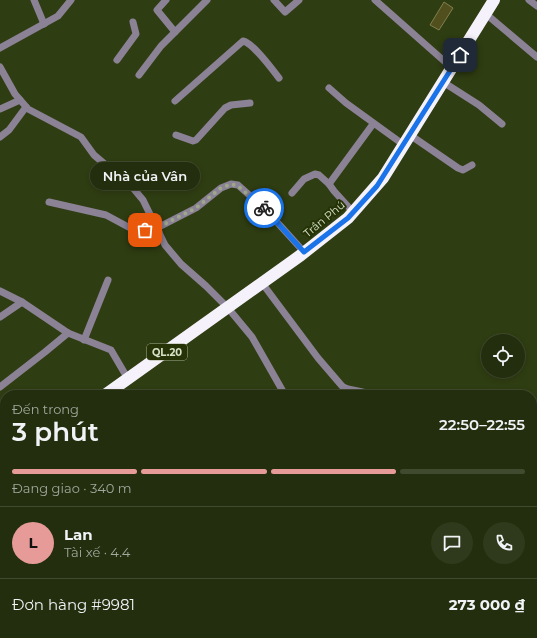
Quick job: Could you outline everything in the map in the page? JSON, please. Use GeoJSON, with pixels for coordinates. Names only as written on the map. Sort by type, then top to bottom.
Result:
{"type":"FeatureCollection","features":[{"type":"Feature","properties":{"kind":"highway","name":"Trần Phú"},"geometry":{"type":"LineString","coordinates":[[112,390],[228,308],[348,218],[383,178],[494,0]]}},
{"type":"Feature","properties":{"kind":"street"},"geometry":{"type":"LineString","coordinates":[[34,0],[44,24]]}},
{"type":"Feature","properties":{"kind":"street"},"geometry":{"type":"LineString","coordinates":[[0,48],[58,16],[71,0]]}},
{"type":"Feature","properties":{"kind":"street"},"geometry":{"type":"LineString","coordinates":[[166,0],[157,10],[175,32]]}},
{"type":"Feature","properties":{"kind":"street"},"geometry":{"type":"LineString","coordinates":[[139,75],[175,32],[208,0]]}},
{"type":"Feature","properties":{"kind":"street"},"geometry":{"type":"LineString","coordinates":[[274,0],[285,12],[298,0]]}},
{"type":"Feature","properties":{"kind":"street"},"geometry":{"type":"LineString","coordinates":[[375,0],[452,68]]}},
{"type":"Feature","properties":{"kind":"street"},"geometry":{"type":"LineString","coordinates":[[529,0],[537,6]]}},
{"type":"Feature","properties":{"kind":"street"},"geometry":{"type":"LineString","coordinates":[[486,14],[537,57]]}},
{"type":"Feature","properties":{"kind":"street"},"geometry":{"type":"LineString","coordinates":[[117,60],[136,34],[133,22]]}},
{"type":"Feature","properties":{"kind":"street"},"geometry":{"type":"LineString","coordinates":[[175,101],[243,41],[246,41],[257,52],[279,78]]}},
{"type":"Feature","properties":{"kind":"street"},"geometry":{"type":"LineString","coordinates":[[0,67],[15,94],[26,107],[41,117],[81,137],[94,155],[133,188],[143,200],[165,245],[181,264],[228,308],[252,337],[282,390]]}},
{"type":"Feature","properties":{"kind":"street"},"geometry":{"type":"LineString","coordinates":[[443,82],[479,106],[502,124]]}},
{"type":"Feature","properties":{"kind":"street"},"geometry":{"type":"LineString","coordinates":[[329,88],[373,124],[407,140],[458,168],[463,170],[472,165]]}},
{"type":"Feature","properties":{"kind":"street"},"geometry":{"type":"LineString","coordinates":[[0,109],[20,100]]}},
{"type":"Feature","properties":{"kind":"street"},"geometry":{"type":"LineString","coordinates":[[176,135],[193,141],[196,140],[225,108],[231,105],[250,103]]}},
{"type":"Feature","properties":{"kind":"street"},"geometry":{"type":"LineString","coordinates":[[0,137],[9,130],[26,107]]}},
{"type":"Feature","properties":{"kind":"street"},"geometry":{"type":"LineString","coordinates":[[329,184],[373,124]]}},
{"type":"Feature","properties":{"kind":"street"},"geometry":{"type":"LineString","coordinates":[[292,193],[304,179],[315,174],[319,175],[329,184],[353,212]]}},
{"type":"Feature","properties":{"kind":"street"},"geometry":{"type":"LineString","coordinates":[[49,202],[106,215],[132,229],[158,230],[196,208],[221,188],[231,184],[238,186],[267,211],[304,252]]}},
{"type":"Feature","properties":{"kind":"street"},"geometry":{"type":"LineString","coordinates":[[84,340],[108,280]]}},
{"type":"Feature","properties":{"kind":"street"},"geometry":{"type":"LineString","coordinates":[[262,283],[318,358],[342,386],[351,390]]}},
{"type":"Feature","properties":{"kind":"street"},"geometry":{"type":"LineString","coordinates":[[0,291],[22,302],[68,332],[84,340],[111,350],[128,379]]}},
{"type":"Feature","properties":{"kind":"street"},"geometry":{"type":"LineString","coordinates":[[0,317],[22,302]]}},
{"type":"Feature","properties":{"kind":"street"},"geometry":{"type":"LineString","coordinates":[[0,387],[68,332]]}},
{"type":"Feature","properties":{"kind":"building"},"geometry":{"type":"Polygon","coordinates":[[[444,2],[453,8],[439,30],[430,25],[444,2]]]}},
{"type":"Feature","properties":{"kind":"way so far"},"geometry":{"type":"LineString","coordinates":[[145,230],[159,232],[157,228],[196,208],[221,188],[231,184],[238,186],[264,208]]}},
{"type":"Feature","properties":{"kind":"place","name":"Nhà của Vân"},"geometry":{"type":"Point","coordinates":[145,230]}},
{"type":"Feature","properties":{"kind":"route"},"geometry":{"type":"LineString","coordinates":[[264,208],[304,252],[348,218],[371,194],[383,178],[460,55]]}}]}
